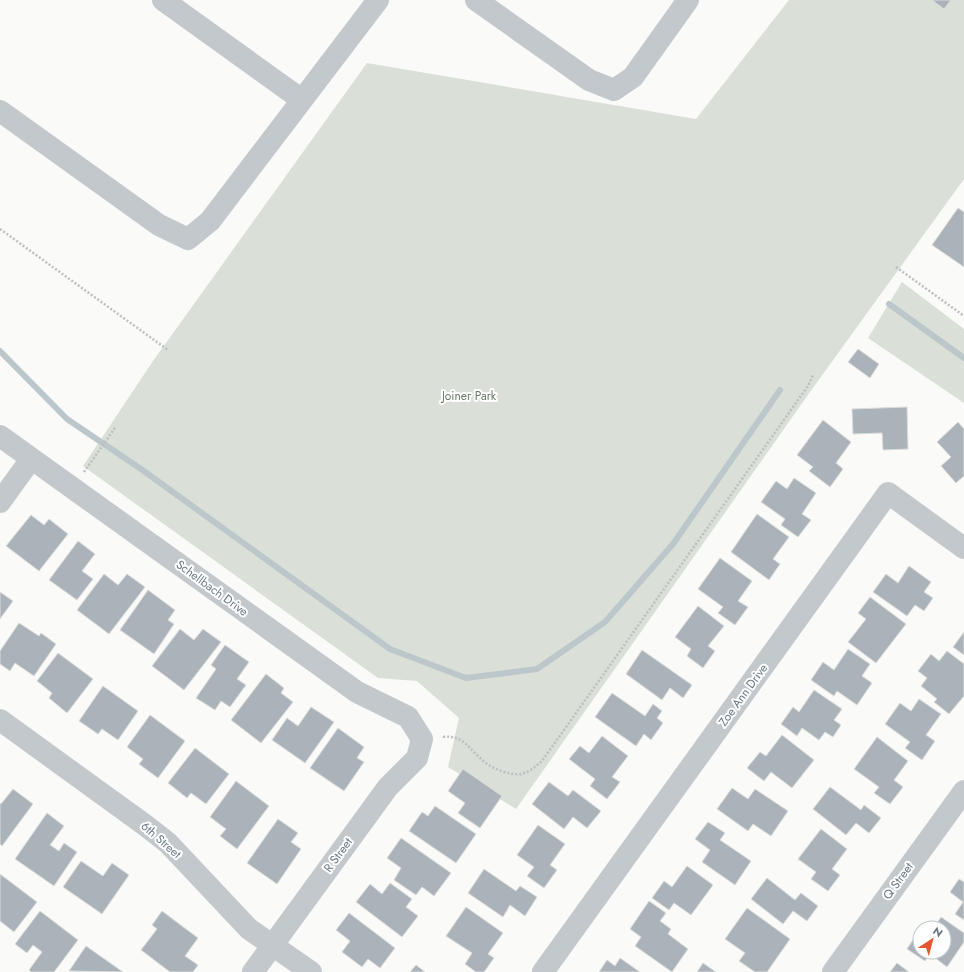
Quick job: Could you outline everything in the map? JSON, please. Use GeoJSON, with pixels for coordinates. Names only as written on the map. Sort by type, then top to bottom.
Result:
{"type":"FeatureCollection","features":[{"type":"Feature","properties":{"kind":"street"},"geometry":{"type":"LineString","coordinates":[[163,0],[302,100]]}},
{"type":"Feature","properties":{"kind":"street"},"geometry":{"type":"LineString","coordinates":[[0,111],[159,225],[188,239],[210,221],[378,0]]}},
{"type":"Feature","properties":{"kind":"street"},"geometry":{"type":"LineString","coordinates":[[476,0],[589,80],[614,90],[633,77],[688,0]]}},
{"type":"Feature","properties":{"kind":"street","name":"Schellbach Drive"},"geometry":{"type":"LineString","coordinates":[[0,436],[357,692],[408,718],[422,739]]}},
{"type":"Feature","properties":{"kind":"street"},"geometry":{"type":"LineString","coordinates":[[0,502],[32,458]]}},
{"type":"Feature","properties":{"kind":"street","name":"Zoe Ann Drive"},"geometry":{"type":"LineString","coordinates":[[544,972],[888,494],[964,548]]}},
{"type":"Feature","properties":{"kind":"street","name":"6th Street"},"geometry":{"type":"LineString","coordinates":[[0,720],[168,843],[249,929],[274,944],[311,972]]}},
{"type":"Feature","properties":{"kind":"street","name":"R Street"},"geometry":{"type":"LineString","coordinates":[[254,972],[388,787],[417,758],[422,739]]}},
{"type":"Feature","properties":{"kind":"street","name":"Q Street"},"geometry":{"type":"LineString","coordinates":[[833,972],[964,791]]}},
{"type":"Feature","properties":{"kind":"path"},"geometry":{"type":"LineString","coordinates":[[0,229],[168,350]]}},
{"type":"Feature","properties":{"kind":"path"},"geometry":{"type":"LineString","coordinates":[[896,267],[964,316]]}},
{"type":"Feature","properties":{"kind":"path"},"geometry":{"type":"LineString","coordinates":[[422,739],[451,736],[456,737],[472,749],[486,764],[503,772],[521,774],[533,769],[542,761],[808,386],[813,375]]}},
{"type":"Feature","properties":{"kind":"path"},"geometry":{"type":"LineString","coordinates":[[92,461],[115,428]]}},
{"type":"Feature","properties":{"kind":"green space","name":"Joiner Park"},"geometry":{"type":"Polygon","coordinates":[[[789,0],[964,0],[964,179],[810,392],[516,809],[448,767],[459,718],[417,681],[378,678],[83,466],[153,361],[367,63],[696,119],[789,0]]]}},
{"type":"Feature","properties":{"kind":"green space"},"geometry":{"type":"Polygon","coordinates":[[[902,282],[964,329],[964,403],[868,338],[902,282]]]}},
{"type":"Feature","properties":{"kind":"building"},"geometry":{"type":"Polygon","coordinates":[[[932,0],[951,0],[944,9],[932,0]]]}},
{"type":"Feature","properties":{"kind":"building"},"geometry":{"type":"Polygon","coordinates":[[[958,208],[964,212],[964,267],[932,245],[958,208]]]}},
{"type":"Feature","properties":{"kind":"building"},"geometry":{"type":"Polygon","coordinates":[[[858,349],[879,364],[870,378],[848,362],[858,349]]]}},
{"type":"Feature","properties":{"kind":"building"},"geometry":{"type":"Polygon","coordinates":[[[907,407],[908,449],[883,450],[882,433],[853,434],[852,409],[907,407]]]}},
{"type":"Feature","properties":{"kind":"building"},"geometry":{"type":"Polygon","coordinates":[[[823,420],[851,442],[836,463],[843,469],[830,487],[809,471],[813,467],[797,455],[823,420]]]}},
{"type":"Feature","properties":{"kind":"building"},"geometry":{"type":"Polygon","coordinates":[[[958,422],[964,429],[964,476],[956,483],[941,466],[951,457],[937,442],[958,422]]]}},
{"type":"Feature","properties":{"kind":"building"},"geometry":{"type":"Polygon","coordinates":[[[794,478],[816,493],[802,514],[811,520],[798,537],[781,525],[785,519],[761,502],[776,481],[787,489],[794,478]]]}},
{"type":"Feature","properties":{"kind":"building"},"geometry":{"type":"Polygon","coordinates":[[[757,514],[789,537],[773,559],[780,564],[769,580],[731,552],[757,514]]]}},
{"type":"Feature","properties":{"kind":"building"},"geometry":{"type":"Polygon","coordinates":[[[31,515],[44,525],[49,519],[68,534],[39,571],[6,546],[31,515]]]}},
{"type":"Feature","properties":{"kind":"building"},"geometry":{"type":"Polygon","coordinates":[[[78,541],[95,554],[82,571],[93,579],[77,600],[49,580],[78,541]]]}},
{"type":"Feature","properties":{"kind":"building"},"geometry":{"type":"Polygon","coordinates":[[[720,558],[752,581],[738,601],[748,607],[735,625],[718,613],[723,607],[698,589],[720,558]]]}},
{"type":"Feature","properties":{"kind":"building"},"geometry":{"type":"Polygon","coordinates":[[[909,566],[931,582],[924,592],[933,598],[924,611],[915,605],[907,616],[873,592],[886,574],[898,583],[909,566]]]}},
{"type":"Feature","properties":{"kind":"building"},"geometry":{"type":"Polygon","coordinates":[[[104,574],[118,585],[127,574],[145,587],[109,634],[77,610],[104,574]]]}},
{"type":"Feature","properties":{"kind":"building"},"geometry":{"type":"Polygon","coordinates":[[[148,590],[175,610],[168,620],[174,624],[154,654],[120,630],[148,590]]]}},
{"type":"Feature","properties":{"kind":"building"},"geometry":{"type":"Polygon","coordinates":[[[0,592],[13,601],[0,619],[0,592]]]}},
{"type":"Feature","properties":{"kind":"building"},"geometry":{"type":"Polygon","coordinates":[[[870,597],[906,624],[876,663],[848,642],[866,619],[858,613],[870,597]]]}},
{"type":"Feature","properties":{"kind":"building"},"geometry":{"type":"Polygon","coordinates":[[[698,606],[724,626],[708,646],[715,651],[703,668],[687,656],[691,649],[675,637],[698,606]]]}},
{"type":"Feature","properties":{"kind":"building"},"geometry":{"type":"Polygon","coordinates":[[[19,623],[39,636],[41,633],[56,644],[34,676],[15,663],[10,671],[0,664],[0,651],[19,623]]]}},
{"type":"Feature","properties":{"kind":"building"},"geometry":{"type":"Polygon","coordinates":[[[180,629],[194,640],[203,629],[221,642],[184,690],[152,666],[180,629]]]}},
{"type":"Feature","properties":{"kind":"building"},"geometry":{"type":"Polygon","coordinates":[[[964,632],[964,655],[953,647],[964,632]]]}},
{"type":"Feature","properties":{"kind":"building"},"geometry":{"type":"Polygon","coordinates":[[[225,645],[249,662],[237,679],[246,685],[230,707],[221,701],[215,710],[196,698],[216,669],[211,665],[225,645]]]}},
{"type":"Feature","properties":{"kind":"building"},"geometry":{"type":"Polygon","coordinates":[[[848,649],[870,664],[862,676],[872,683],[857,705],[837,691],[834,696],[811,680],[823,662],[834,670],[848,649]]]}},
{"type":"Feature","properties":{"kind":"building"},"geometry":{"type":"Polygon","coordinates":[[[642,650],[692,685],[683,698],[670,688],[662,700],[626,674],[642,650]]]}},
{"type":"Feature","properties":{"kind":"building"},"geometry":{"type":"Polygon","coordinates":[[[947,651],[964,664],[964,696],[949,714],[934,702],[937,699],[921,686],[927,678],[918,671],[931,654],[939,661],[947,651]]]}},
{"type":"Feature","properties":{"kind":"building"},"geometry":{"type":"Polygon","coordinates":[[[58,653],[93,679],[67,713],[49,698],[52,693],[37,681],[58,653]]]}},
{"type":"Feature","properties":{"kind":"building"},"geometry":{"type":"Polygon","coordinates":[[[266,674],[284,688],[281,693],[293,702],[261,743],[231,720],[266,674]]]}},
{"type":"Feature","properties":{"kind":"building"},"geometry":{"type":"Polygon","coordinates":[[[103,686],[138,711],[118,740],[102,729],[98,734],[79,721],[103,686]]]}},
{"type":"Feature","properties":{"kind":"building"},"geometry":{"type":"Polygon","coordinates":[[[814,690],[842,709],[834,720],[841,725],[833,737],[825,732],[819,740],[802,728],[797,736],[781,724],[793,707],[799,712],[814,690]]]}},
{"type":"Feature","properties":{"kind":"building"},"geometry":{"type":"Polygon","coordinates":[[[612,693],[645,716],[653,704],[662,711],[657,718],[663,723],[651,740],[644,734],[636,746],[595,717],[612,693]]]}},
{"type":"Feature","properties":{"kind":"building"},"geometry":{"type":"Polygon","coordinates":[[[919,699],[941,714],[926,735],[935,741],[922,760],[905,748],[910,742],[885,724],[900,703],[911,711],[919,699]]]}},
{"type":"Feature","properties":{"kind":"building"},"geometry":{"type":"Polygon","coordinates":[[[311,707],[334,722],[305,763],[272,740],[287,718],[298,726],[311,707]]]}},
{"type":"Feature","properties":{"kind":"building"},"geometry":{"type":"Polygon","coordinates":[[[150,715],[185,741],[158,778],[139,764],[143,759],[127,747],[150,715]]]}},
{"type":"Feature","properties":{"kind":"building"},"geometry":{"type":"Polygon","coordinates":[[[338,728],[364,747],[357,758],[364,762],[344,791],[310,768],[338,728]]]}},
{"type":"Feature","properties":{"kind":"building"},"geometry":{"type":"Polygon","coordinates":[[[782,735],[814,760],[792,788],[771,772],[764,781],[747,768],[760,752],[766,756],[782,735]]]}},
{"type":"Feature","properties":{"kind":"building"},"geometry":{"type":"Polygon","coordinates":[[[602,736],[628,756],[612,777],[620,782],[607,799],[590,786],[595,779],[569,759],[580,746],[589,753],[602,736]]]}},
{"type":"Feature","properties":{"kind":"building"},"geometry":{"type":"Polygon","coordinates":[[[877,737],[908,761],[894,780],[903,787],[890,804],[874,793],[879,787],[854,769],[877,737]]]}},
{"type":"Feature","properties":{"kind":"building"},"geometry":{"type":"Polygon","coordinates":[[[195,748],[229,774],[206,804],[191,793],[187,798],[168,783],[195,748]]]}},
{"type":"Feature","properties":{"kind":"building"},"geometry":{"type":"Polygon","coordinates":[[[463,769],[502,796],[480,828],[458,813],[465,803],[448,791],[463,769]]]}},
{"type":"Feature","properties":{"kind":"building"},"geometry":{"type":"Polygon","coordinates":[[[236,781],[269,806],[237,849],[220,836],[226,829],[210,817],[236,781]]]}},
{"type":"Feature","properties":{"kind":"building"},"geometry":{"type":"Polygon","coordinates":[[[549,782],[568,796],[573,790],[601,811],[587,828],[573,817],[564,829],[532,804],[549,782]]]}},
{"type":"Feature","properties":{"kind":"building"},"geometry":{"type":"Polygon","coordinates":[[[830,787],[861,810],[864,805],[881,818],[869,833],[856,823],[846,835],[813,809],[830,787]]]}},
{"type":"Feature","properties":{"kind":"building"},"geometry":{"type":"Polygon","coordinates":[[[732,788],[748,799],[755,789],[788,811],[771,836],[753,824],[748,831],[717,809],[732,788]]]}},
{"type":"Feature","properties":{"kind":"building"},"geometry":{"type":"Polygon","coordinates":[[[13,789],[33,804],[2,846],[0,844],[0,803],[1,804],[13,789]]]}},
{"type":"Feature","properties":{"kind":"building"},"geometry":{"type":"Polygon","coordinates":[[[435,806],[476,834],[456,863],[409,831],[422,812],[428,816],[435,806]]]}},
{"type":"Feature","properties":{"kind":"building"},"geometry":{"type":"Polygon","coordinates":[[[47,813],[64,826],[50,845],[59,851],[64,843],[77,852],[54,886],[15,859],[47,813]]]}},
{"type":"Feature","properties":{"kind":"building"},"geometry":{"type":"Polygon","coordinates":[[[278,819],[298,833],[291,842],[301,849],[277,884],[247,863],[278,819]]]}},
{"type":"Feature","properties":{"kind":"building"},"geometry":{"type":"Polygon","coordinates":[[[708,822],[725,833],[720,840],[751,861],[735,885],[702,862],[710,850],[695,839],[708,822]]]}},
{"type":"Feature","properties":{"kind":"building"},"geometry":{"type":"Polygon","coordinates":[[[538,825],[565,844],[550,865],[557,870],[544,888],[527,876],[534,867],[517,855],[538,825]]]}},
{"type":"Feature","properties":{"kind":"building"},"geometry":{"type":"Polygon","coordinates":[[[821,829],[847,849],[832,869],[840,875],[828,891],[811,879],[816,872],[798,859],[821,829]]]}},
{"type":"Feature","properties":{"kind":"building"},"geometry":{"type":"Polygon","coordinates":[[[401,838],[451,873],[434,896],[422,887],[416,895],[394,880],[401,868],[387,858],[401,838]]]}},
{"type":"Feature","properties":{"kind":"building"},"geometry":{"type":"Polygon","coordinates":[[[81,861],[103,876],[112,863],[129,875],[102,914],[63,887],[81,861]]]}},
{"type":"Feature","properties":{"kind":"building"},"geometry":{"type":"Polygon","coordinates":[[[687,866],[713,885],[691,915],[674,903],[669,910],[652,898],[664,881],[672,887],[687,866]]]}},
{"type":"Feature","properties":{"kind":"building"},"geometry":{"type":"Polygon","coordinates":[[[484,869],[516,891],[520,886],[537,897],[525,916],[510,905],[503,917],[468,893],[484,869]]]}},
{"type":"Feature","properties":{"kind":"building"},"geometry":{"type":"Polygon","coordinates":[[[0,874],[37,902],[14,932],[0,921],[0,874]]]}},
{"type":"Feature","properties":{"kind":"building"},"geometry":{"type":"Polygon","coordinates":[[[767,878],[795,900],[801,893],[818,906],[807,921],[793,911],[783,924],[751,899],[767,878]]]}},
{"type":"Feature","properties":{"kind":"building"},"geometry":{"type":"Polygon","coordinates":[[[959,879],[964,882],[964,920],[955,914],[963,902],[950,892],[959,879]]]}},
{"type":"Feature","properties":{"kind":"building"},"geometry":{"type":"Polygon","coordinates":[[[390,883],[412,899],[406,907],[418,916],[402,937],[356,902],[370,884],[382,894],[390,883]]]}},
{"type":"Feature","properties":{"kind":"building"},"geometry":{"type":"Polygon","coordinates":[[[649,901],[666,913],[660,921],[671,929],[668,934],[688,949],[672,972],[635,946],[641,937],[630,929],[649,901]]]}},
{"type":"Feature","properties":{"kind":"building"},"geometry":{"type":"Polygon","coordinates":[[[466,907],[503,933],[488,954],[494,958],[484,972],[476,972],[465,964],[472,953],[446,936],[466,907]]]}},
{"type":"Feature","properties":{"kind":"building"},"geometry":{"type":"Polygon","coordinates":[[[747,908],[790,939],[767,972],[755,972],[739,961],[745,953],[725,939],[747,908]]]}},
{"type":"Feature","properties":{"kind":"building"},"geometry":{"type":"Polygon","coordinates":[[[40,911],[78,940],[54,972],[31,972],[29,970],[42,952],[33,945],[27,953],[15,944],[40,911]]]}},
{"type":"Feature","properties":{"kind":"building"},"geometry":{"type":"Polygon","coordinates":[[[162,911],[198,938],[185,956],[198,965],[193,972],[170,972],[141,950],[157,929],[152,925],[162,911]]]}},
{"type":"Feature","properties":{"kind":"building"},"geometry":{"type":"Polygon","coordinates":[[[349,913],[395,948],[380,968],[368,959],[362,967],[342,952],[350,941],[336,930],[349,913]]]}},
{"type":"Feature","properties":{"kind":"building"},"geometry":{"type":"Polygon","coordinates":[[[952,925],[964,933],[964,942],[952,960],[952,925]]]}},
{"type":"Feature","properties":{"kind":"building"},"geometry":{"type":"Polygon","coordinates":[[[912,941],[912,952],[907,949],[912,941]]]}},
{"type":"Feature","properties":{"kind":"building"},"geometry":{"type":"Polygon","coordinates":[[[86,946],[123,972],[69,971],[86,946]]]}},
{"type":"Feature","properties":{"kind":"building"},"geometry":{"type":"Polygon","coordinates":[[[620,958],[640,972],[599,972],[607,960],[615,966],[620,958]]]}},
{"type":"Feature","properties":{"kind":"building"},"geometry":{"type":"Polygon","coordinates":[[[938,960],[952,960],[947,967],[938,960]]]}},
{"type":"Feature","properties":{"kind":"building"},"geometry":{"type":"Polygon","coordinates":[[[703,963],[716,972],[697,972],[703,963]]]}},
{"type":"Feature","properties":{"kind":"building"},"geometry":{"type":"Polygon","coordinates":[[[897,963],[909,972],[890,972],[897,963]]]}},
{"type":"Feature","properties":{"kind":"building"},"geometry":{"type":"Polygon","coordinates":[[[416,965],[425,972],[410,972],[416,965]]]}},
{"type":"Feature","properties":{"kind":"waterway"},"geometry":{"type":"LineString","coordinates":[[889,304],[964,358]]}},
{"type":"Feature","properties":{"kind":"waterway"},"geometry":{"type":"LineString","coordinates":[[0,351],[67,419],[141,469],[390,649],[466,678],[537,669],[605,622],[673,544],[780,390]]}}]}
